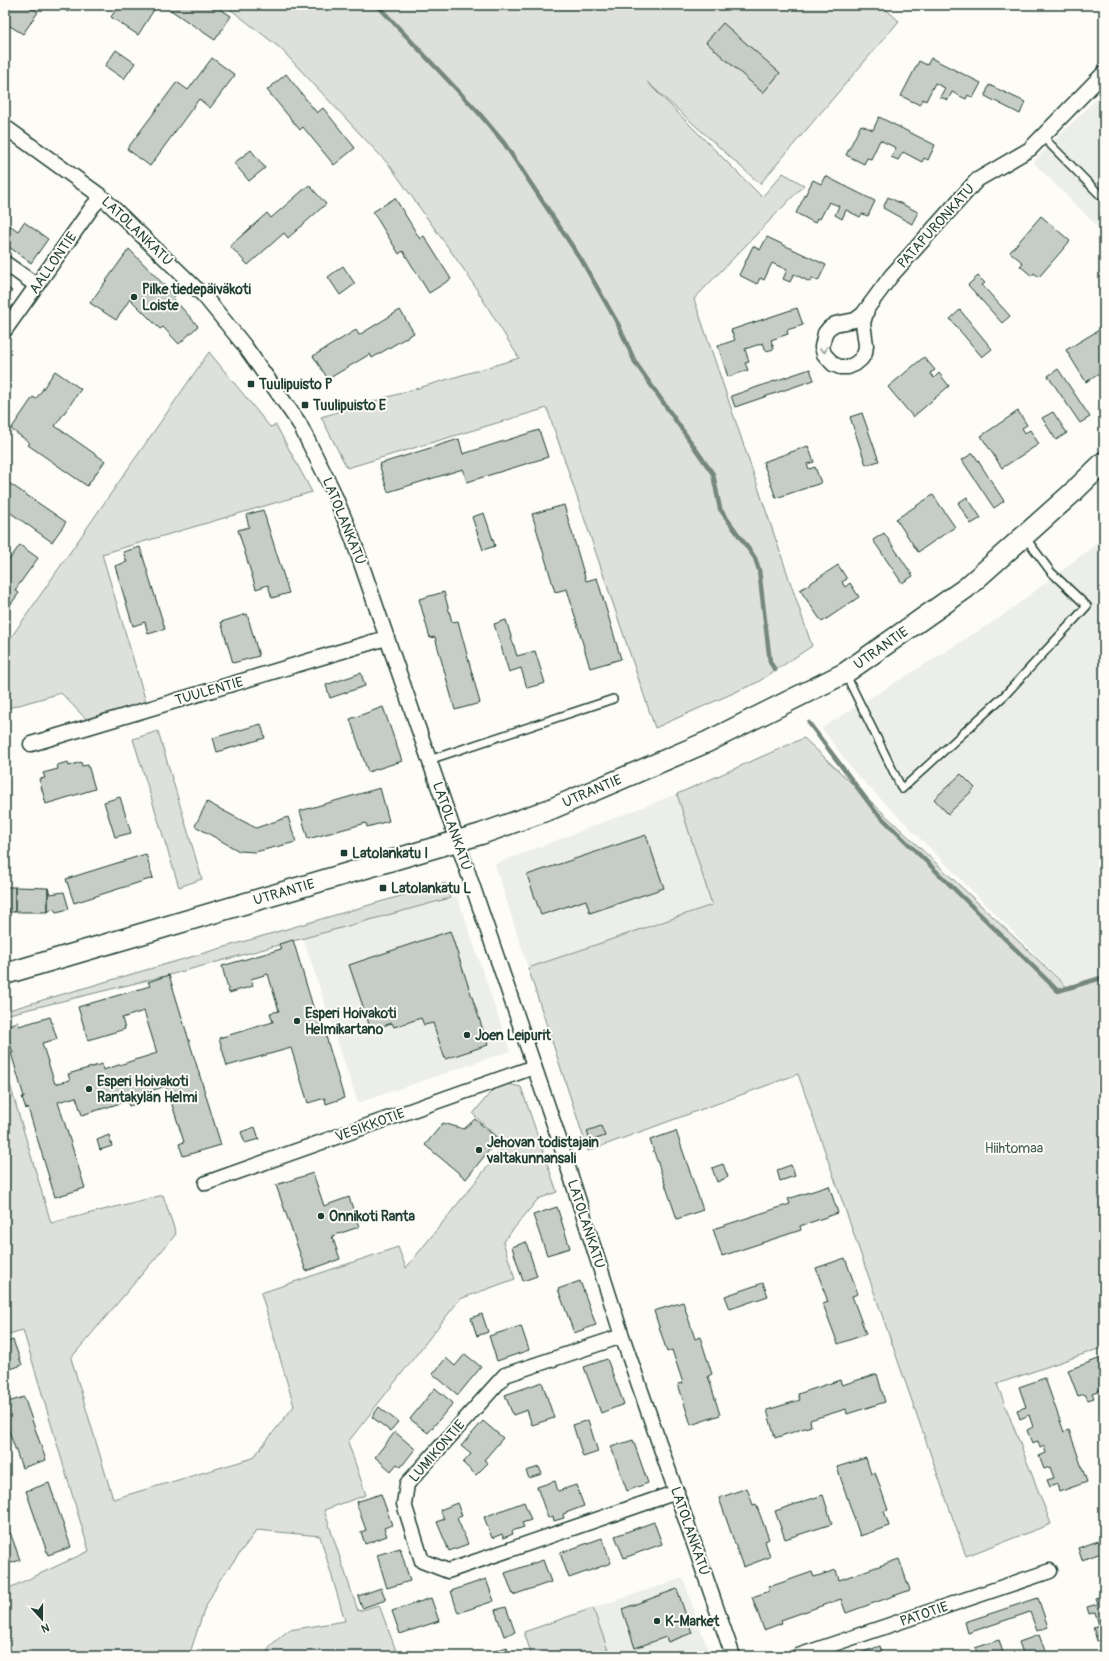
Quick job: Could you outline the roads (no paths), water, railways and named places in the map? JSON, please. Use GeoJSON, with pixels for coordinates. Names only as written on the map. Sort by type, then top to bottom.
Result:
{"type":"FeatureCollection","features":[{"type":"Feature","properties":{"kind":"main road","name":"UTRANTIE"},"geometry":{"type":"LineString","coordinates":[[5,974],[457,841],[551,809],[707,742],[845,673],[966,588],[1104,462]]}},
{"type":"Feature","properties":{"kind":"street","name":"PATAPURONKATU"},"geometry":{"type":"LineString","coordinates":[[867,310],[863,323],[866,345],[865,353],[855,364],[848,367],[840,367],[833,364],[824,354],[822,340],[829,328],[842,322],[855,320],[867,310],[892,276],[977,180],[1030,149],[1104,73]]}},
{"type":"Feature","properties":{"kind":"street","name":"LATOLANKATU"},"geometry":{"type":"LineString","coordinates":[[5,127],[102,197],[206,297],[281,396],[299,423],[332,489],[349,530],[457,841],[562,1147],[622,1336],[733,1656]]}},
{"type":"Feature","properties":{"kind":"street","name":"AALLONTIE"},"geometry":{"type":"LineString","coordinates":[[5,330],[93,206],[102,197]]}},
{"type":"Feature","properties":{"kind":"street"},"geometry":{"type":"LineString","coordinates":[[5,264],[36,285]]}},
{"type":"Feature","properties":{"kind":"street"},"geometry":{"type":"LineString","coordinates":[[842,322],[856,326],[861,330],[865,337]]}},
{"type":"Feature","properties":{"kind":"street","name":"TUULENTIE"},"geometry":{"type":"LineString","coordinates":[[31,744],[386,638]]}},
{"type":"Feature","properties":{"kind":"street","name":"VESIKKOTIE"},"geometry":{"type":"LineString","coordinates":[[206,1183],[534,1067]]}},
{"type":"Feature","properties":{"kind":"street","name":"LUMIKONTIE"},"geometry":{"type":"LineString","coordinates":[[622,1336],[505,1375],[407,1484],[404,1504],[422,1561],[448,1571],[677,1492]]}},
{"type":"Feature","properties":{"kind":"street","name":"PATOTIE"},"geometry":{"type":"LineString","coordinates":[[798,1656],[1050,1571]]}},
{"type":"Feature","properties":{"kind":"lane"},"geometry":{"type":"LineString","coordinates":[[1043,137],[1104,199]]}},
{"type":"Feature","properties":{"kind":"lane"},"geometry":{"type":"LineString","coordinates":[[845,673],[902,789],[1005,695],[1087,606],[1051,572],[1024,536]]}},
{"type":"Feature","properties":{"kind":"lane"},"geometry":{"type":"LineString","coordinates":[[429,760],[612,699]]}},
{"type":"Feature","properties":{"kind":"waterway"},"geometry":{"type":"LineString","coordinates":[[377,5],[478,112],[504,143],[582,261],[618,324],[635,362],[713,474],[720,509],[755,558],[759,570],[770,662],[775,670]]}},
{"type":"Feature","properties":{"kind":"waterway"},"geometry":{"type":"LineString","coordinates":[[809,723],[875,811],[1058,991],[1104,977]]}},
{"type":"Feature","properties":{"kind":"place","name":"Pilke tiedepäiväkoti Loiste"},"geometry":{"type":"Point","coordinates":[134,297]}},
{"type":"Feature","properties":{"kind":"place","name":"Tuulipuisto P"},"geometry":{"type":"Point","coordinates":[251,384]}},
{"type":"Feature","properties":{"kind":"place","name":"Tuulipuisto E"},"geometry":{"type":"Point","coordinates":[305,405]}},
{"type":"Feature","properties":{"kind":"place","name":"Latolankatu I"},"geometry":{"type":"Point","coordinates":[344,853]}},
{"type":"Feature","properties":{"kind":"place","name":"Latolankatu L"},"geometry":{"type":"Point","coordinates":[383,888]}},
{"type":"Feature","properties":{"kind":"place","name":"Esperi Hoivakoti Helmikartano"},"geometry":{"type":"Point","coordinates":[297,1021]}},
{"type":"Feature","properties":{"kind":"place","name":"Joen Leipurit"},"geometry":{"type":"Point","coordinates":[467,1035]}},
{"type":"Feature","properties":{"kind":"place","name":"Esperi Hoivakoti Rantakylän Helmi"},"geometry":{"type":"Point","coordinates":[89,1089]}},
{"type":"Feature","properties":{"kind":"place","name":"Jehovan todistajain valtakunnansali"},"geometry":{"type":"Point","coordinates":[479,1150]}},
{"type":"Feature","properties":{"kind":"place","name":"Onnikoti Ranta"},"geometry":{"type":"Point","coordinates":[321,1216]}},
{"type":"Feature","properties":{"kind":"place","name":"K-Market"},"geometry":{"type":"Point","coordinates":[657,1621]}},
{"type":"Feature","properties":{"kind":"park label","name":"Hiihtomaa"},"geometry":{"type":"Point","coordinates":[1014,1148]}}]}
